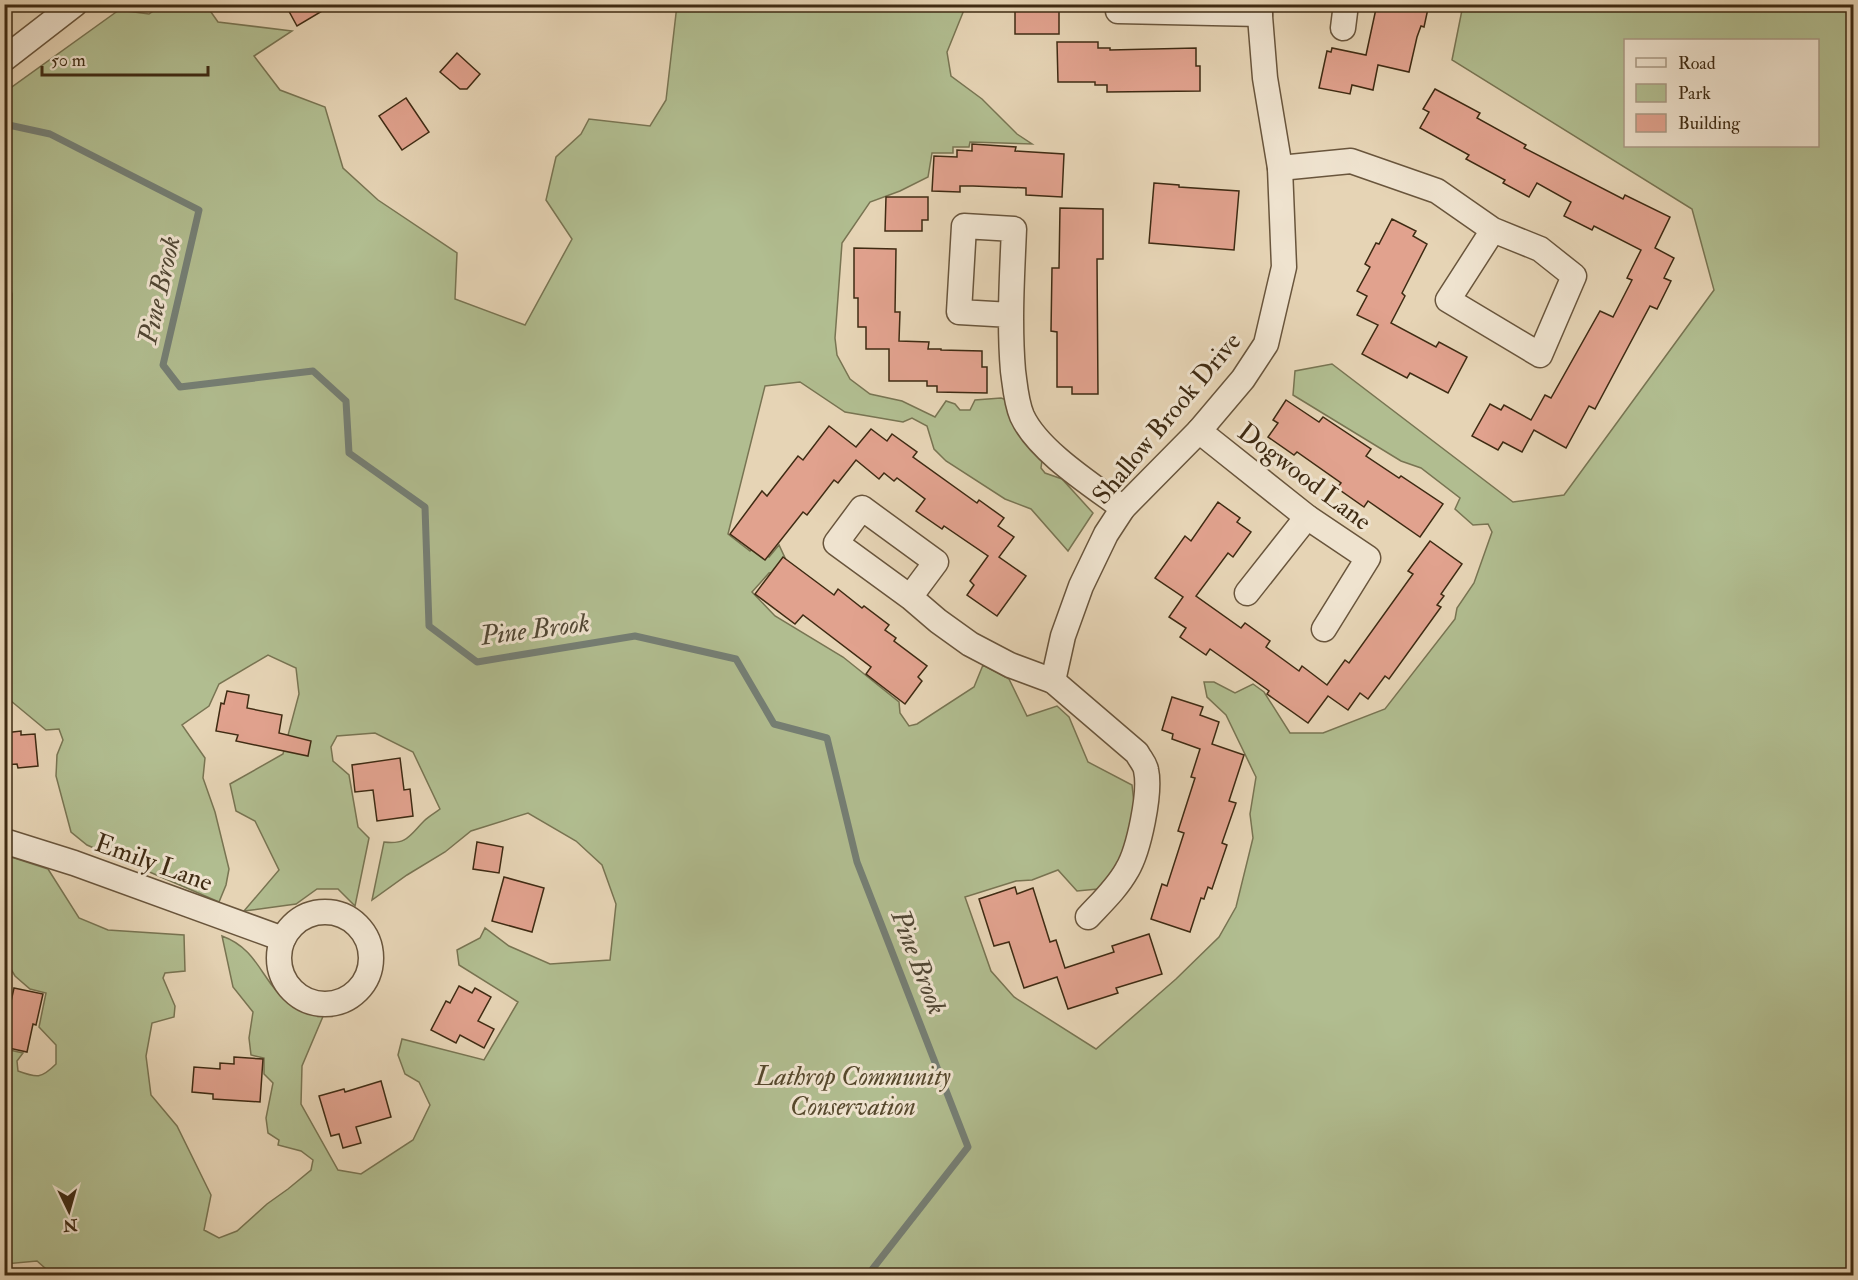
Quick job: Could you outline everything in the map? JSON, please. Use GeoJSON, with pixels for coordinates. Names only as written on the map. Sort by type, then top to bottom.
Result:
{"type":"FeatureCollection","features":[{"type":"Feature","properties":{"kind":"street"},"geometry":{"type":"LineString","coordinates":[[4,59],[75,4]]}},
{"type":"Feature","properties":{"kind":"street"},"geometry":{"type":"LineString","coordinates":[[1118,4],[1118,11],[1259,9]]}},
{"type":"Feature","properties":{"kind":"street","name":"Shallow Brook Drive"},"geometry":{"type":"LineString","coordinates":[[1053,681],[1063,636],[1074,603],[1092,562],[1123,508],[1199,431],[1244,379],[1266,344],[1284,267],[1280,168],[1265,78],[1259,9]]}},
{"type":"Feature","properties":{"kind":"street"},"geometry":{"type":"LineString","coordinates":[[1280,168],[1351,161],[1437,191],[1493,230],[1540,249],[1574,276],[1540,355],[1448,300],[1493,230]]}},
{"type":"Feature","properties":{"kind":"street"},"geometry":{"type":"LineString","coordinates":[[1011,315],[1014,374],[1022,416],[1031,430],[1056,456],[1077,475],[1123,508]]}},
{"type":"Feature","properties":{"kind":"street","name":"Dogwood Lane"},"geometry":{"type":"LineString","coordinates":[[1199,431],[1307,517],[1368,558],[1324,629]]}},
{"type":"Feature","properties":{"kind":"street"},"geometry":{"type":"LineString","coordinates":[[1247,593],[1307,517]]}},
{"type":"Feature","properties":{"kind":"street"},"geometry":{"type":"LineString","coordinates":[[910,597],[952,632],[980,650],[1010,665],[1053,681],[1137,753],[1146,766],[1146,794],[1136,849],[1128,869],[1117,886],[1088,917]]}},
{"type":"Feature","properties":{"kind":"street","name":"Emily Lane"},"geometry":{"type":"LineString","coordinates":[[4,841],[74,863],[283,939]]}},
{"type":"Feature","properties":{"kind":"green space","name":"Lathrop Community Conservation"},"geometry":{"type":"Polygon","coordinates":[[[162,5],[206,5],[218,22],[292,31],[254,56],[280,90],[325,107],[343,168],[378,200],[457,253],[455,299],[525,325],[572,239],[546,200],[556,157],[581,134],[589,119],[650,126],[666,100],[677,5],[966,5],[947,52],[951,76],[982,99],[1017,134],[1032,144],[970,142],[969,147],[953,147],[953,153],[932,153],[928,177],[870,202],[842,243],[835,338],[837,355],[850,379],[870,394],[902,401],[935,417],[946,401],[955,404],[960,410],[970,410],[975,400],[1001,398],[1007,400],[1043,453],[1041,468],[1045,473],[1062,479],[1093,513],[1068,551],[1031,509],[1005,499],[946,461],[934,449],[927,426],[912,418],[903,422],[845,412],[800,382],[765,386],[728,534],[750,551],[754,547],[769,557],[779,545],[786,560],[776,572],[769,573],[752,592],[775,616],[843,657],[899,702],[900,713],[909,726],[917,724],[974,687],[983,665],[1009,679],[1027,716],[1057,706],[1069,717],[1088,762],[1132,785],[1135,812],[1130,839],[1111,881],[1098,889],[1077,891],[1058,870],[1032,880],[1016,881],[965,897],[991,971],[1014,997],[1096,1049],[1176,979],[1219,937],[1236,907],[1253,838],[1250,814],[1256,777],[1226,715],[1207,697],[1204,682],[1214,682],[1235,693],[1253,684],[1264,692],[1290,733],[1323,733],[1385,709],[1455,619],[1457,608],[1474,583],[1492,532],[1488,524],[1473,525],[1455,509],[1460,498],[1421,468],[1401,461],[1293,395],[1295,371],[1332,364],[1513,502],[1564,495],[1714,290],[1692,209],[1452,60],[1463,5],[1853,5],[1853,1275],[54,1276],[37,1261],[5,1264],[5,1049],[23,1053],[17,1061],[18,1071],[38,1076],[56,1064],[56,1045],[39,1027],[46,993],[30,989],[15,976],[5,959],[5,855],[48,869],[79,918],[108,930],[184,935],[185,971],[165,973],[163,978],[175,1006],[174,1017],[152,1023],[146,1056],[151,1095],[177,1126],[211,1195],[204,1230],[219,1238],[237,1231],[311,1170],[313,1160],[301,1151],[278,1145],[279,1140],[268,1133],[266,1118],[273,1083],[264,1074],[264,1058],[251,1055],[249,1038],[253,1012],[233,987],[222,936],[238,944],[250,955],[276,991],[288,1001],[303,1009],[324,1014],[302,1066],[301,1104],[338,1170],[361,1174],[413,1140],[430,1105],[419,1082],[405,1074],[398,1055],[402,1039],[484,1060],[518,1002],[459,965],[457,950],[480,938],[485,928],[509,946],[550,964],[610,960],[616,904],[602,865],[576,841],[528,813],[471,831],[445,852],[372,900],[384,842],[398,842],[407,838],[440,809],[413,752],[375,733],[337,736],[331,747],[333,761],[349,775],[358,827],[369,838],[355,906],[338,889],[317,889],[296,904],[244,911],[279,870],[255,821],[236,811],[230,784],[283,754],[299,694],[296,668],[268,655],[219,684],[209,706],[182,725],[205,758],[203,778],[215,812],[229,869],[219,902],[87,845],[71,832],[56,776],[57,755],[63,740],[59,729],[46,730],[5,696],[4,361],[11,365],[12,294],[4,266],[5,92],[119,10],[149,14],[162,5]]]}},
{"type":"Feature","properties":{"kind":"building"},"geometry":{"type":"Polygon","coordinates":[[[285,4],[334,4],[297,26],[285,4]]]}},
{"type":"Feature","properties":{"kind":"building"},"geometry":{"type":"Polygon","coordinates":[[[1015,4],[1059,4],[1059,34],[1015,34],[1015,4]]]}},
{"type":"Feature","properties":{"kind":"building"},"geometry":{"type":"Polygon","coordinates":[[[1377,4],[1429,4],[1424,27],[1421,26],[1417,37],[1409,72],[1378,65],[1373,90],[1352,85],[1350,94],[1319,88],[1327,51],[1331,52],[1332,48],[1366,55],[1377,4]]]}},
{"type":"Feature","properties":{"kind":"building"},"geometry":{"type":"Polygon","coordinates":[[[1057,42],[1098,42],[1098,48],[1110,48],[1110,50],[1196,48],[1196,66],[1200,66],[1200,91],[1107,92],[1107,85],[1095,85],[1095,82],[1058,82],[1057,42]]]}},
{"type":"Feature","properties":{"kind":"building"},"geometry":{"type":"Polygon","coordinates":[[[457,53],[480,74],[467,89],[460,89],[440,72],[457,53]]]}},
{"type":"Feature","properties":{"kind":"building"},"geometry":{"type":"Polygon","coordinates":[[[1435,89],[1480,113],[1477,118],[1526,145],[1524,148],[1623,199],[1625,195],[1670,217],[1655,248],[1674,258],[1664,278],[1671,281],[1657,309],[1650,306],[1595,409],[1589,406],[1566,448],[1534,430],[1522,452],[1503,442],[1498,450],[1472,436],[1490,404],[1501,410],[1504,405],[1531,420],[1545,395],[1551,398],[1600,311],[1613,317],[1632,280],[1627,278],[1641,250],[1594,226],[1592,230],[1564,216],[1571,202],[1537,183],[1529,197],[1503,183],[1505,180],[1466,159],[1469,155],[1420,128],[1429,112],[1423,109],[1435,89]]]}},
{"type":"Feature","properties":{"kind":"building"},"geometry":{"type":"Polygon","coordinates":[[[406,98],[429,132],[402,150],[379,116],[406,98]]]}},
{"type":"Feature","properties":{"kind":"building"},"geometry":{"type":"Polygon","coordinates":[[[972,144],[1016,147],[1015,151],[1064,154],[1062,197],[1026,195],[1026,188],[960,186],[960,192],[932,191],[934,156],[957,157],[957,150],[972,151],[972,144]]]}},
{"type":"Feature","properties":{"kind":"building"},"geometry":{"type":"Polygon","coordinates":[[[1154,183],[1239,191],[1234,250],[1149,243],[1154,183]]]}},
{"type":"Feature","properties":{"kind":"building"},"geometry":{"type":"Polygon","coordinates":[[[886,197],[928,197],[928,220],[922,220],[922,231],[885,231],[886,197]]]}},
{"type":"Feature","properties":{"kind":"building"},"geometry":{"type":"Polygon","coordinates":[[[1060,208],[1103,209],[1103,259],[1097,259],[1098,394],[1072,394],[1072,387],[1057,387],[1057,332],[1051,331],[1052,268],[1059,268],[1060,208]]]}},
{"type":"Feature","properties":{"kind":"building"},"geometry":{"type":"Polygon","coordinates":[[[1392,219],[1416,231],[1413,236],[1427,244],[1402,293],[1405,296],[1391,323],[1436,347],[1439,342],[1467,357],[1448,393],[1410,373],[1407,378],[1362,354],[1378,325],[1357,315],[1367,296],[1357,291],[1370,267],[1365,264],[1392,219]]]}},
{"type":"Feature","properties":{"kind":"building"},"geometry":{"type":"Polygon","coordinates":[[[854,248],[896,249],[895,312],[900,312],[899,341],[929,342],[928,349],[982,351],[982,367],[987,367],[987,393],[937,392],[937,386],[927,386],[927,381],[889,381],[889,349],[866,349],[866,327],[858,327],[858,298],[854,298],[854,248]]]}},
{"type":"Feature","properties":{"kind":"building"},"geometry":{"type":"Polygon","coordinates":[[[1286,400],[1319,422],[1323,417],[1371,449],[1366,456],[1443,504],[1420,537],[1368,501],[1364,507],[1337,488],[1341,483],[1297,452],[1294,455],[1268,437],[1278,423],[1273,420],[1286,400]]]}},
{"type":"Feature","properties":{"kind":"building"},"geometry":{"type":"Polygon","coordinates":[[[829,426],[856,447],[871,429],[887,441],[892,434],[917,452],[913,457],[977,503],[979,500],[1004,518],[998,526],[1014,537],[999,557],[1026,576],[997,616],[967,595],[974,585],[970,581],[988,556],[944,526],[942,529],[916,511],[925,499],[897,478],[894,481],[884,473],[879,479],[856,460],[838,483],[834,480],[807,515],[803,512],[765,560],[730,534],[762,491],[767,496],[798,456],[803,460],[829,426]]]}},
{"type":"Feature","properties":{"kind":"building"},"geometry":{"type":"Polygon","coordinates":[[[1218,502],[1240,518],[1237,522],[1251,532],[1233,557],[1228,553],[1196,596],[1241,628],[1245,623],[1270,641],[1266,647],[1299,671],[1302,666],[1327,685],[1345,660],[1349,663],[1413,574],[1408,571],[1430,541],[1462,564],[1441,594],[1444,596],[1437,605],[1441,607],[1389,679],[1385,676],[1368,699],[1360,693],[1348,710],[1328,696],[1308,723],[1267,694],[1269,691],[1210,649],[1206,655],[1180,637],[1186,628],[1169,617],[1183,597],[1155,578],[1185,536],[1191,541],[1218,502]]]}},
{"type":"Feature","properties":{"kind":"building"},"geometry":{"type":"Polygon","coordinates":[[[783,557],[834,595],[838,589],[862,608],[864,606],[889,625],[885,630],[896,638],[894,641],[927,666],[918,677],[922,681],[905,704],[866,674],[871,667],[803,615],[795,624],[755,594],[783,557]]]}},
{"type":"Feature","properties":{"kind":"building"},"geometry":{"type":"Polygon","coordinates":[[[227,691],[249,695],[247,708],[282,715],[279,733],[311,741],[308,756],[236,741],[238,735],[216,731],[221,703],[224,704],[227,691]]]}},
{"type":"Feature","properties":{"kind":"building"},"geometry":{"type":"Polygon","coordinates":[[[1172,697],[1203,707],[1200,715],[1219,722],[1212,744],[1244,755],[1229,801],[1236,803],[1222,843],[1227,845],[1212,889],[1208,887],[1204,899],[1201,898],[1190,932],[1151,919],[1162,884],[1167,886],[1184,833],[1178,831],[1195,778],[1191,777],[1200,749],[1172,739],[1173,734],[1162,730],[1172,697]]]}},
{"type":"Feature","properties":{"kind":"building"},"geometry":{"type":"Polygon","coordinates":[[[21,731],[21,735],[35,734],[38,766],[18,768],[17,764],[4,765],[4,733],[21,731]]]}},
{"type":"Feature","properties":{"kind":"building"},"geometry":{"type":"Polygon","coordinates":[[[400,758],[404,790],[410,789],[413,816],[377,821],[373,790],[355,792],[352,765],[400,758]]]}},
{"type":"Feature","properties":{"kind":"building"},"geometry":{"type":"Polygon","coordinates":[[[477,842],[503,847],[499,873],[473,869],[477,842]]]}},
{"type":"Feature","properties":{"kind":"building"},"geometry":{"type":"Polygon","coordinates":[[[504,877],[544,888],[532,932],[492,921],[504,877]]]}},
{"type":"Feature","properties":{"kind":"building"},"geometry":{"type":"Polygon","coordinates":[[[1015,887],[1017,894],[1033,888],[1050,942],[1056,940],[1065,968],[1114,952],[1112,946],[1149,934],[1162,974],[1116,988],[1118,993],[1068,1009],[1057,977],[1024,988],[1009,942],[994,946],[979,899],[1015,887]]]}},
{"type":"Feature","properties":{"kind":"building"},"geometry":{"type":"Polygon","coordinates":[[[459,986],[472,993],[475,988],[491,997],[478,1021],[494,1029],[484,1048],[460,1035],[456,1043],[431,1030],[446,1001],[450,1003],[459,986]]]}},
{"type":"Feature","properties":{"kind":"building"},"geometry":{"type":"Polygon","coordinates":[[[14,988],[43,994],[27,1052],[4,1047],[4,1014],[8,1015],[14,988]]]}},
{"type":"Feature","properties":{"kind":"building"},"geometry":{"type":"Polygon","coordinates":[[[234,1057],[263,1059],[260,1102],[213,1099],[213,1094],[192,1092],[194,1067],[220,1069],[220,1063],[234,1064],[234,1057]]]}},
{"type":"Feature","properties":{"kind":"building"},"geometry":{"type":"Polygon","coordinates":[[[381,1081],[391,1117],[356,1127],[361,1143],[343,1148],[339,1134],[331,1136],[319,1096],[344,1089],[345,1092],[381,1081]]]}},
{"type":"Feature","properties":{"kind":"waterway","name":"Pine Brook"},"geometry":{"type":"LineString","coordinates":[[4,124],[50,134],[199,210],[163,365],[180,387],[313,371],[346,401],[349,453],[425,507],[429,626],[477,662],[635,636],[736,659],[774,724],[827,738],[857,862],[968,1147],[867,1276]]}}]}
